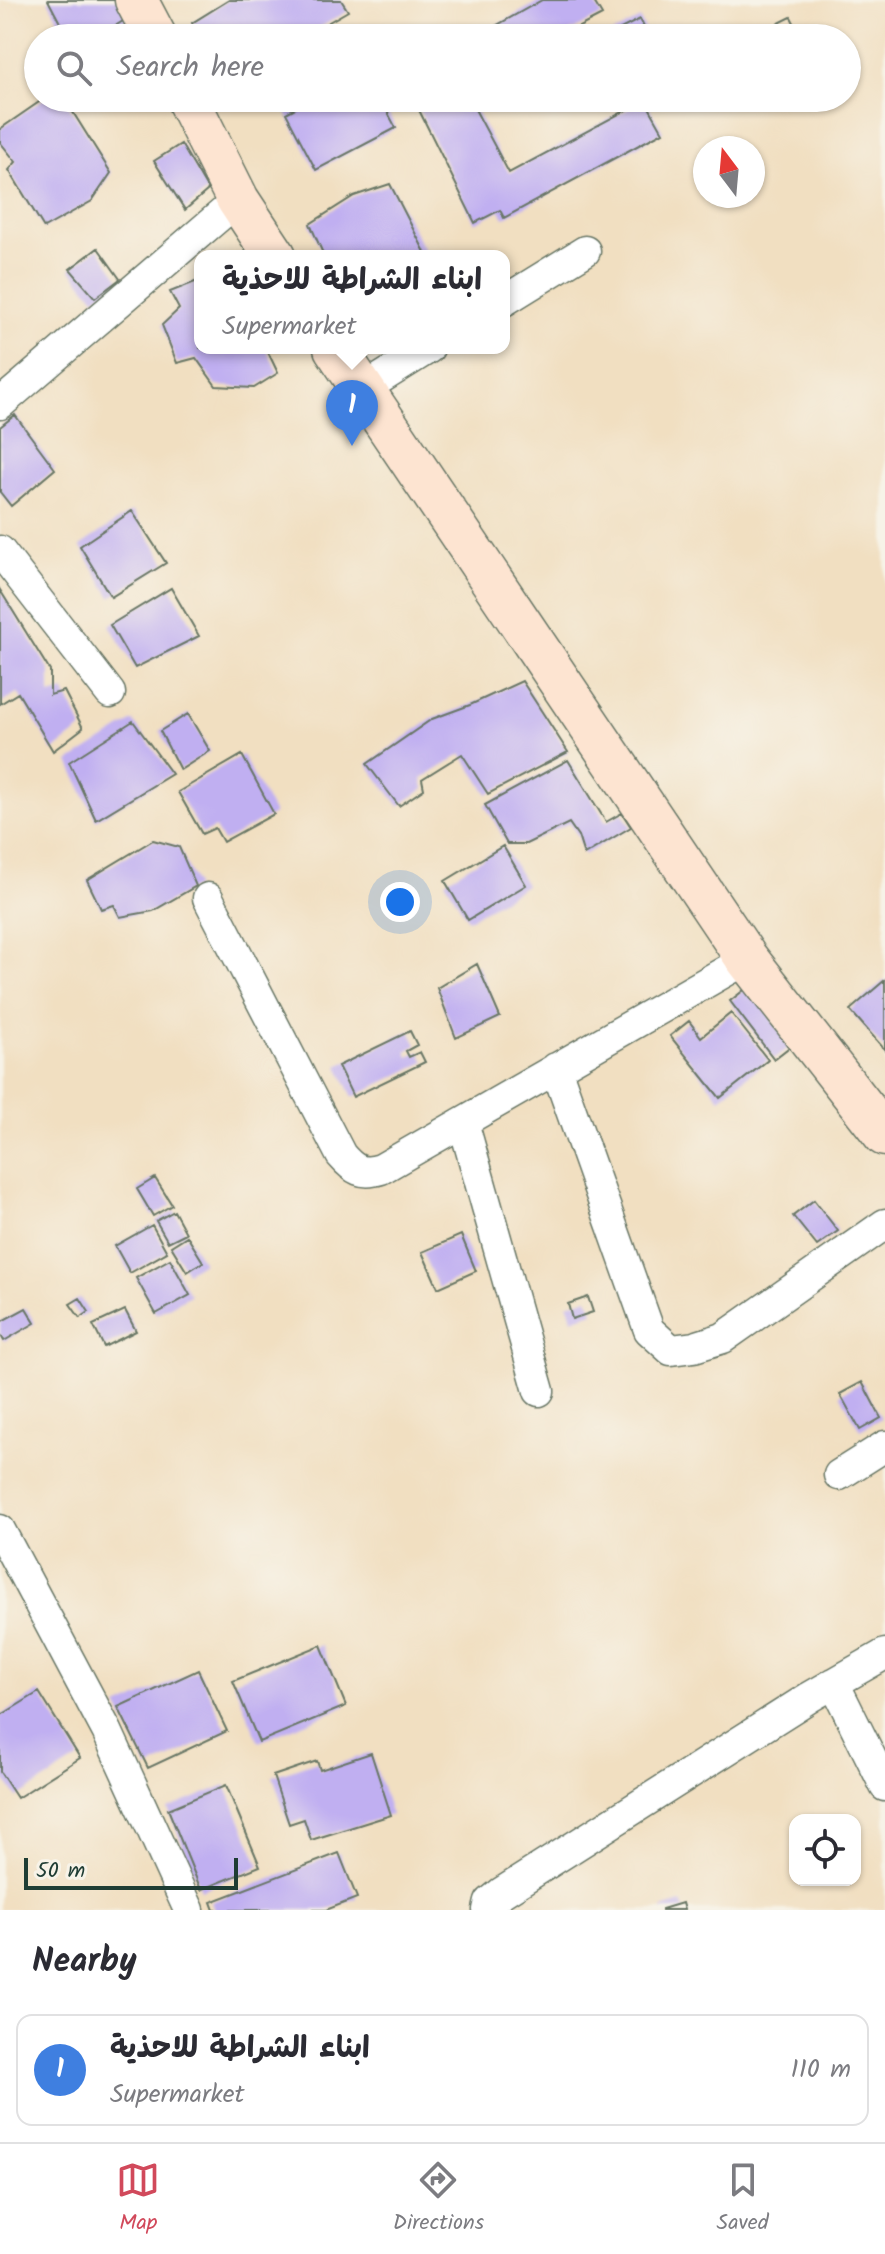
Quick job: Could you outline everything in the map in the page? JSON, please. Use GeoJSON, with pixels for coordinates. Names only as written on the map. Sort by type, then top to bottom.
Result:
{"type":"FeatureCollection","features":[{"type":"Feature","properties":{"kind":"street"},"geometry":{"type":"LineString","coordinates":[[136,0],[149,24]]}},
{"type":"Feature","properties":{"kind":"street"},"geometry":{"type":"LineString","coordinates":[[194,112],[238,200],[271,250]]}},
{"type":"Feature","properties":{"kind":"street"},"geometry":{"type":"LineString","coordinates":[[0,404],[238,200]]}},
{"type":"Feature","properties":{"kind":"street"},"geometry":{"type":"LineString","coordinates":[[510,297],[585,251]]}},
{"type":"Feature","properties":{"kind":"street"},"geometry":{"type":"LineString","coordinates":[[339,354],[747,959],[879,1116]]}},
{"type":"Feature","properties":{"kind":"street"},"geometry":{"type":"LineString","coordinates":[[362,390],[419,354]]}},
{"type":"Feature","properties":{"kind":"street"},"geometry":{"type":"LineString","coordinates":[[0,551],[110,693]]}},
{"type":"Feature","properties":{"kind":"street"},"geometry":{"type":"LineString","coordinates":[[208,898],[341,1155],[353,1169],[366,1174],[381,1169],[747,959]]}},
{"type":"Feature","properties":{"kind":"street"},"geometry":{"type":"LineString","coordinates":[[556,1068],[649,1330],[671,1350],[723,1338],[885,1224]]}},
{"type":"Feature","properties":{"kind":"street"},"geometry":{"type":"LineString","coordinates":[[463,1122],[539,1391]]}},
{"type":"Feature","properties":{"kind":"street"},"geometry":{"type":"LineString","coordinates":[[839,1475],[885,1446]]}},
{"type":"Feature","properties":{"kind":"street"},"geometry":{"type":"LineString","coordinates":[[0,1530],[107,1731],[189,1910]]}},
{"type":"Feature","properties":{"kind":"street"},"geometry":{"type":"LineString","coordinates":[[488,1910],[490,1902],[501,1893],[885,1654]]}},
{"type":"Feature","properties":{"kind":"street"},"geometry":{"type":"LineString","coordinates":[[834,1683],[882,1772]]}},
{"type":"Feature","properties":{"kind":"building"},"geometry":{"type":"Polygon","coordinates":[[[48,0],[122,0],[131,16],[118,24],[61,24],[48,0]]]}},
{"type":"Feature","properties":{"kind":"building"},"geometry":{"type":"Polygon","coordinates":[[[229,0],[341,0],[348,11],[325,24],[192,23],[229,0]]]}},
{"type":"Feature","properties":{"kind":"building"},"geometry":{"type":"Polygon","coordinates":[[[542,0],[593,0],[602,15],[585,24],[499,24],[542,0]]]}},
{"type":"Feature","properties":{"kind":"building"},"geometry":{"type":"Polygon","coordinates":[[[791,17],[795,24],[777,24],[791,17]]]}},
{"type":"Feature","properties":{"kind":"building"},"geometry":{"type":"Polygon","coordinates":[[[25,112],[73,112],[111,173],[92,201],[44,228],[9,170],[16,162],[0,142],[0,129],[25,112]]]}},
{"type":"Feature","properties":{"kind":"building"},"geometry":{"type":"Polygon","coordinates":[[[387,112],[396,128],[316,170],[286,113],[387,112]]]}},
{"type":"Feature","properties":{"kind":"building"},"geometry":{"type":"Polygon","coordinates":[[[420,112],[476,112],[509,173],[623,112],[652,112],[663,132],[504,218],[500,210],[475,223],[420,112]]]}},
{"type":"Feature","properties":{"kind":"building"},"geometry":{"type":"Polygon","coordinates":[[[181,144],[208,190],[185,210],[154,161],[181,144]]]}},
{"type":"Feature","properties":{"kind":"building"},"geometry":{"type":"Polygon","coordinates":[[[390,184],[424,250],[321,250],[310,224],[354,196],[390,184]]]}},
{"type":"Feature","properties":{"kind":"building"},"geometry":{"type":"Polygon","coordinates":[[[98,248],[120,279],[95,298],[70,269],[98,248]]]}},
{"type":"Feature","properties":{"kind":"building"},"geometry":{"type":"Polygon","coordinates":[[[194,282],[194,354],[269,354],[278,373],[254,388],[216,386],[196,358],[177,363],[162,325],[179,309],[170,292],[194,282]]]}},
{"type":"Feature","properties":{"kind":"building"},"geometry":{"type":"Polygon","coordinates":[[[15,415],[55,469],[11,506],[0,492],[0,427],[15,415]]]}},
{"type":"Feature","properties":{"kind":"building"},"geometry":{"type":"Polygon","coordinates":[[[132,511],[166,563],[111,597],[80,546],[132,511]]]}},
{"type":"Feature","properties":{"kind":"building"},"geometry":{"type":"Polygon","coordinates":[[[171,588],[199,636],[135,668],[110,625],[171,588]]]}},
{"type":"Feature","properties":{"kind":"building"},"geometry":{"type":"Polygon","coordinates":[[[0,590],[50,671],[50,695],[64,691],[83,728],[53,751],[18,693],[0,704],[0,590]]]}},
{"type":"Feature","properties":{"kind":"building"},"geometry":{"type":"Polygon","coordinates":[[[522,681],[568,752],[488,794],[462,754],[422,779],[424,789],[399,806],[367,764],[432,719],[522,681]]]}},
{"type":"Feature","properties":{"kind":"building"},"geometry":{"type":"Polygon","coordinates":[[[188,714],[210,751],[180,770],[160,731],[188,714]]]}},
{"type":"Feature","properties":{"kind":"building"},"geometry":{"type":"Polygon","coordinates":[[[133,721],[172,774],[96,820],[69,762],[133,721]]]}},
{"type":"Feature","properties":{"kind":"building"},"geometry":{"type":"Polygon","coordinates":[[[242,755],[274,814],[223,842],[215,828],[202,834],[178,792],[242,755]]]}},
{"type":"Feature","properties":{"kind":"building"},"geometry":{"type":"Polygon","coordinates":[[[568,760],[606,822],[622,813],[631,827],[584,855],[578,836],[569,823],[526,844],[507,844],[485,805],[568,760]]]}},
{"type":"Feature","properties":{"kind":"building"},"geometry":{"type":"Polygon","coordinates":[[[153,840],[179,847],[196,886],[153,911],[120,917],[114,905],[101,909],[87,880],[153,840]]]}},
{"type":"Feature","properties":{"kind":"building"},"geometry":{"type":"Polygon","coordinates":[[[503,846],[526,885],[468,920],[445,881],[503,846]]]}},
{"type":"Feature","properties":{"kind":"building"},"geometry":{"type":"Polygon","coordinates":[[[477,964],[500,1017],[456,1038],[437,988],[477,964]]]}},
{"type":"Feature","properties":{"kind":"building"},"geometry":{"type":"Polygon","coordinates":[[[885,980],[885,1050],[850,1010],[885,980]]]}},
{"type":"Feature","properties":{"kind":"building"},"geometry":{"type":"Polygon","coordinates":[[[748,987],[792,1045],[774,1059],[730,1001],[748,987]]]}},
{"type":"Feature","properties":{"kind":"building"},"geometry":{"type":"Polygon","coordinates":[[[731,1013],[768,1060],[720,1098],[670,1036],[689,1021],[701,1037],[731,1013]]]}},
{"type":"Feature","properties":{"kind":"building"},"geometry":{"type":"Polygon","coordinates":[[[410,1031],[417,1045],[406,1051],[409,1057],[420,1052],[425,1062],[353,1097],[338,1066],[410,1031]]]}},
{"type":"Feature","properties":{"kind":"building"},"geometry":{"type":"Polygon","coordinates":[[[155,1178],[172,1205],[153,1216],[137,1189],[155,1178]]]}},
{"type":"Feature","properties":{"kind":"building"},"geometry":{"type":"Polygon","coordinates":[[[814,1200],[838,1231],[817,1246],[793,1216],[814,1200]]]}},
{"type":"Feature","properties":{"kind":"building"},"geometry":{"type":"Polygon","coordinates":[[[174,1211],[186,1233],[168,1242],[156,1221],[174,1211]]]}},
{"type":"Feature","properties":{"kind":"building"},"geometry":{"type":"Polygon","coordinates":[[[152,1225],[167,1252],[130,1273],[115,1246],[152,1225]]]}},
{"type":"Feature","properties":{"kind":"building"},"geometry":{"type":"Polygon","coordinates":[[[461,1235],[476,1271],[438,1288],[422,1252],[461,1235]]]}},
{"type":"Feature","properties":{"kind":"building"},"geometry":{"type":"Polygon","coordinates":[[[187,1236],[203,1262],[187,1272],[171,1246],[187,1236]]]}},
{"type":"Feature","properties":{"kind":"building"},"geometry":{"type":"Polygon","coordinates":[[[170,1259],[190,1295],[156,1314],[136,1278],[170,1259]]]}},
{"type":"Feature","properties":{"kind":"building"},"geometry":{"type":"Polygon","coordinates":[[[588,1297],[593,1312],[572,1319],[568,1304],[588,1297]]]}},
{"type":"Feature","properties":{"kind":"building"},"geometry":{"type":"Polygon","coordinates":[[[80,1298],[89,1312],[80,1318],[70,1304],[80,1298]]]}},
{"type":"Feature","properties":{"kind":"building"},"geometry":{"type":"Polygon","coordinates":[[[26,1308],[35,1323],[4,1341],[0,1334],[0,1322],[26,1308]]]}},
{"type":"Feature","properties":{"kind":"building"},"geometry":{"type":"Polygon","coordinates":[[[125,1310],[136,1331],[104,1347],[93,1325],[125,1310]]]}},
{"type":"Feature","properties":{"kind":"building"},"geometry":{"type":"Polygon","coordinates":[[[862,1382],[881,1418],[860,1430],[840,1394],[862,1382]]]}},
{"type":"Feature","properties":{"kind":"building"},"geometry":{"type":"Polygon","coordinates":[[[321,1645],[346,1706],[259,1742],[233,1681],[321,1645]]]}},
{"type":"Feature","properties":{"kind":"building"},"geometry":{"type":"Polygon","coordinates":[[[198,1670],[227,1731],[148,1768],[118,1707],[198,1670]]]}},
{"type":"Feature","properties":{"kind":"building"},"geometry":{"type":"Polygon","coordinates":[[[39,1692],[80,1758],[17,1798],[0,1772],[0,1716],[39,1692]]]}},
{"type":"Feature","properties":{"kind":"building"},"geometry":{"type":"Polygon","coordinates":[[[371,1753],[391,1815],[311,1840],[304,1819],[289,1824],[273,1776],[317,1761],[320,1770],[371,1753]]]}},
{"type":"Feature","properties":{"kind":"building"},"geometry":{"type":"Polygon","coordinates":[[[226,1785],[260,1866],[201,1890],[168,1809],[226,1785]]]}},
{"type":"Feature","properties":{"kind":"building"},"geometry":{"type":"Polygon","coordinates":[[[339,1853],[357,1898],[326,1910],[214,1910],[211,1902],[339,1853]]]}},
{"type":"Feature","properties":{"kind":"building"},"geometry":{"type":"Polygon","coordinates":[[[682,1903],[684,1910],[662,1910],[662,1909],[682,1903]]]}},
{"type":"Feature","properties":{"kind":"place","name":"ابناء الشراطة للاحذية"},"geometry":{"type":"Point","coordinates":[352,446]}}]}
